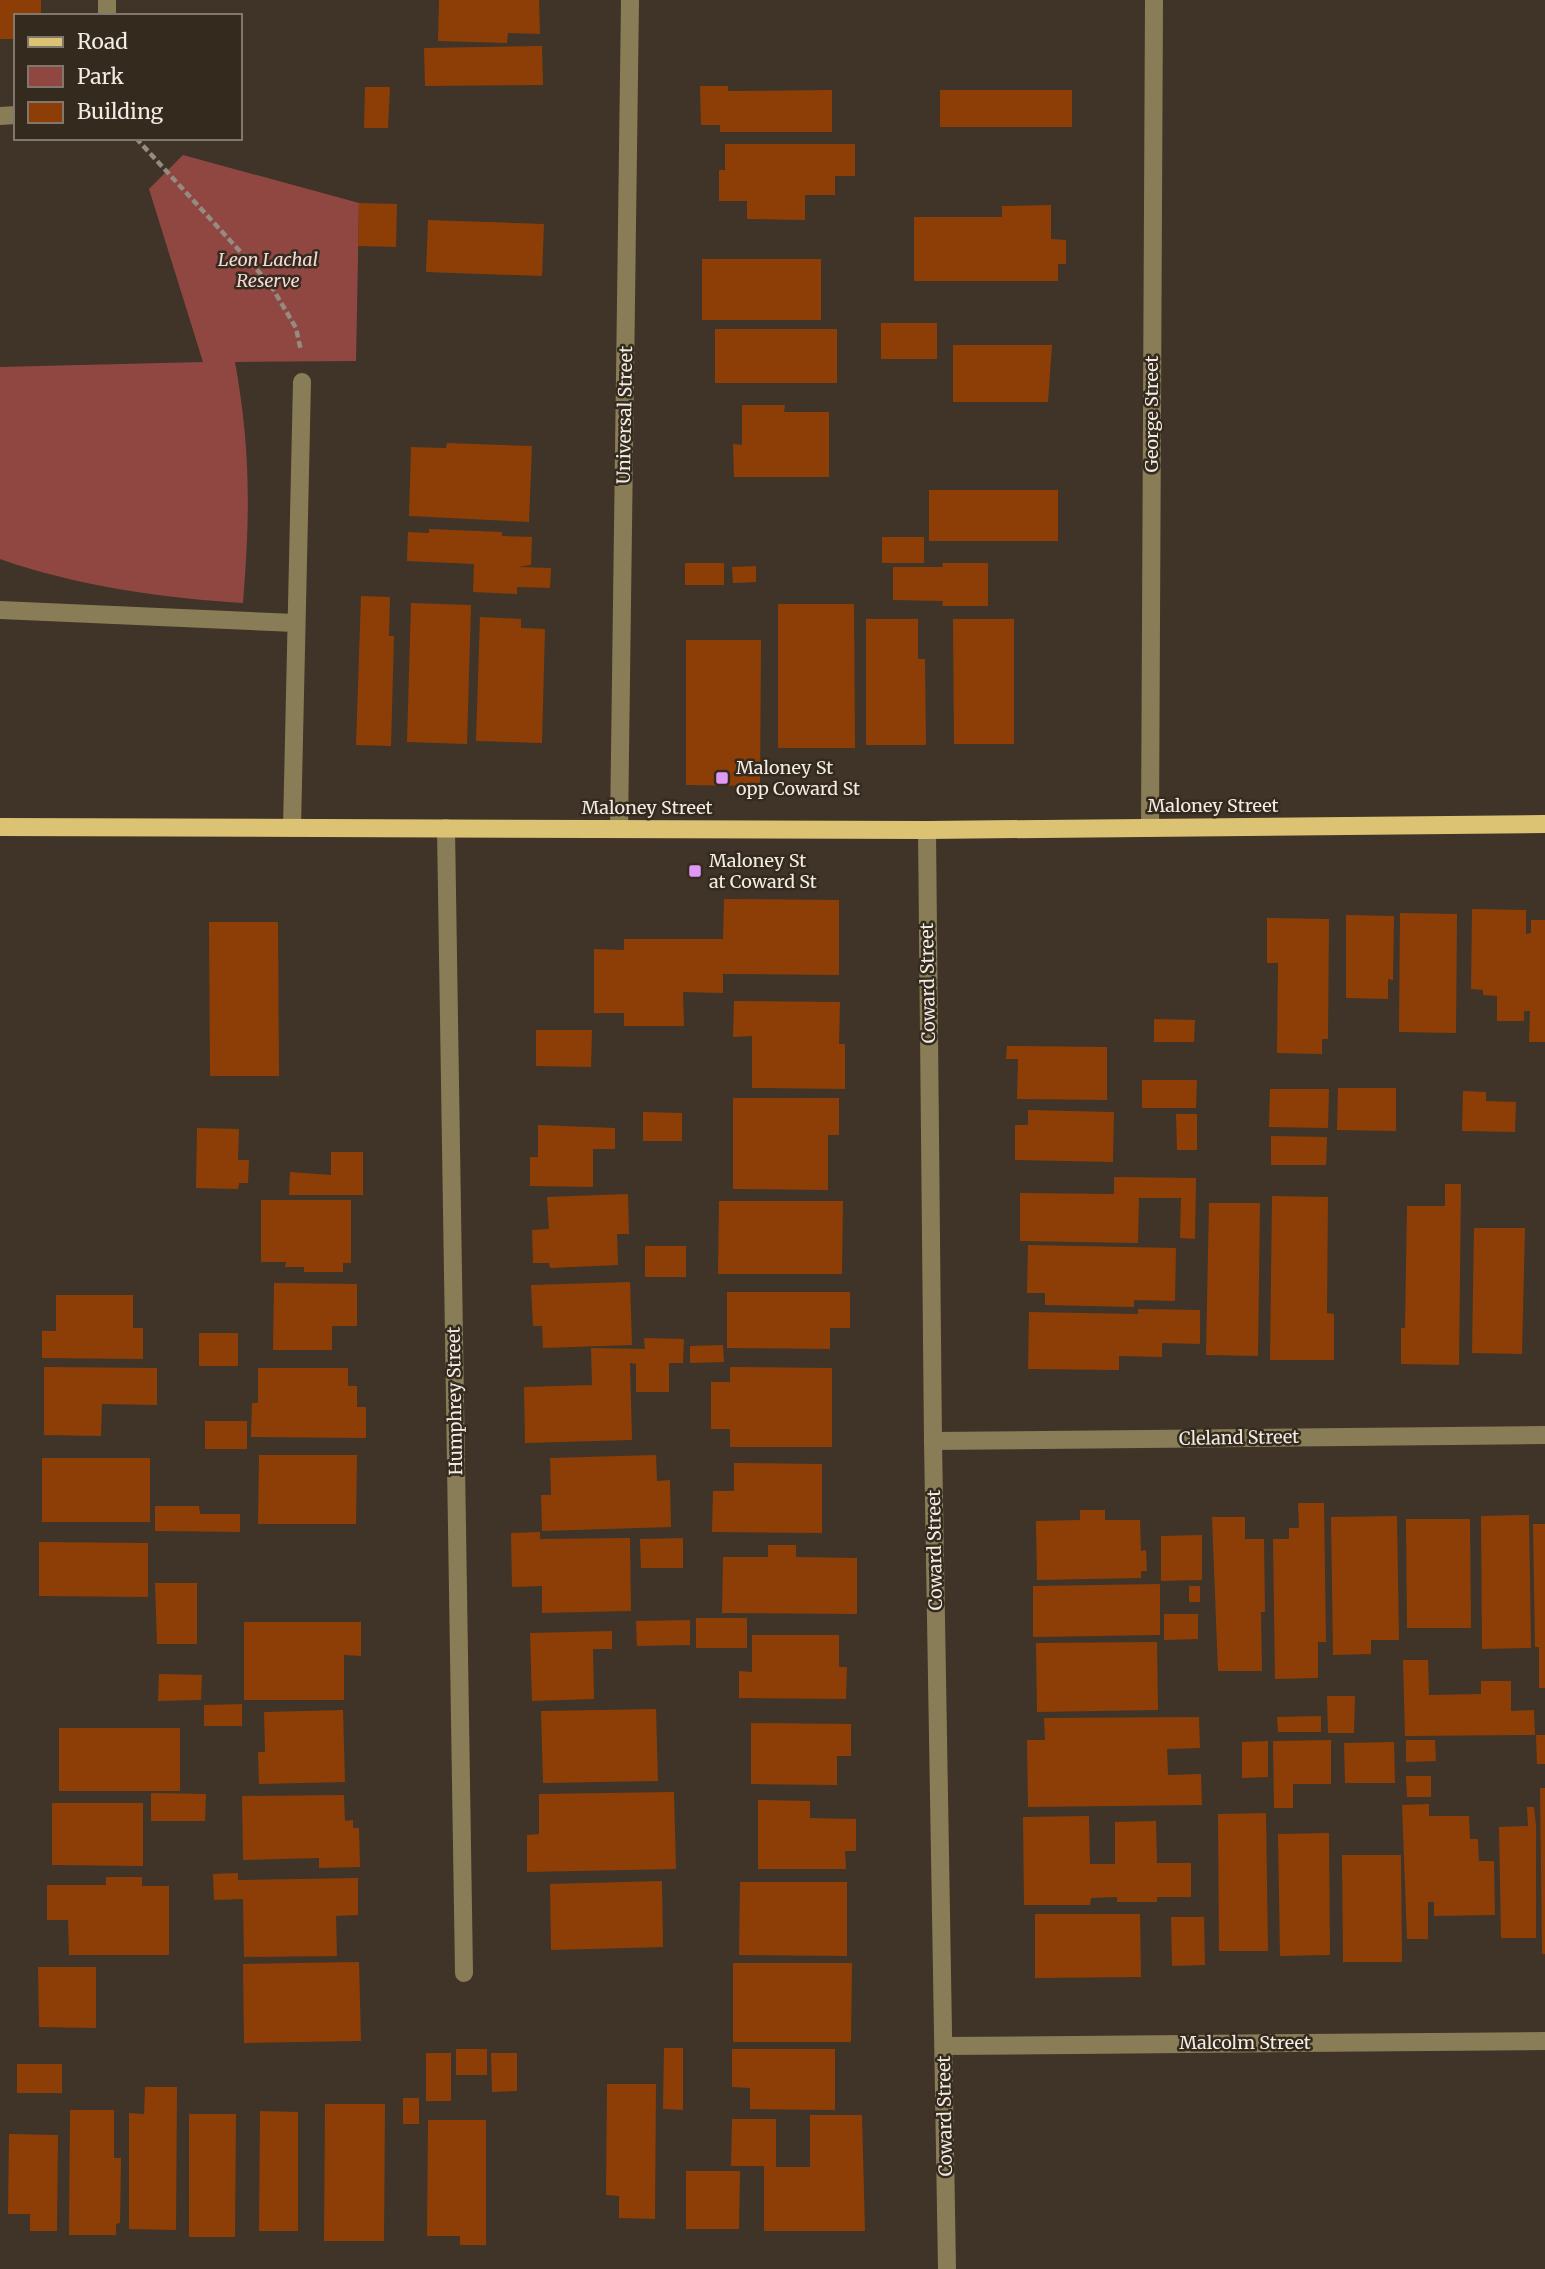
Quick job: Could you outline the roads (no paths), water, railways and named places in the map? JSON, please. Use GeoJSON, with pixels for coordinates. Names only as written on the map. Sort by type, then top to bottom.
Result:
{"type":"FeatureCollection","features":[{"type":"Feature","properties":{"kind":"main road","name":"Maloney Street"},"geometry":{"type":"LineString","coordinates":[[0,827],[927,830],[1545,824]]}},
{"type":"Feature","properties":{"kind":"street","name":"Universal Street"},"geometry":{"type":"LineString","coordinates":[[620,829],[630,0]]}},
{"type":"Feature","properties":{"kind":"street","name":"George Street"},"geometry":{"type":"LineString","coordinates":[[1150,828],[1154,0]]}},
{"type":"Feature","properties":{"kind":"street"},"geometry":{"type":"LineString","coordinates":[[292,828],[302,382]]}},
{"type":"Feature","properties":{"kind":"street"},"geometry":{"type":"LineString","coordinates":[[0,610],[295,623]]}},
{"type":"Feature","properties":{"kind":"street","name":"Humphrey Street"},"geometry":{"type":"LineString","coordinates":[[446,828],[464,1973]]}},
{"type":"Feature","properties":{"kind":"street","name":"Coward Street"},"geometry":{"type":"LineString","coordinates":[[927,830],[933,1441],[947,2269]]}},
{"type":"Feature","properties":{"kind":"street","name":"Cleland Street"},"geometry":{"type":"LineString","coordinates":[[933,1441],[1545,1435]]}},
{"type":"Feature","properties":{"kind":"street","name":"Malcolm Street"},"geometry":{"type":"LineString","coordinates":[[944,2046],[1545,2040]]}},
{"type":"Feature","properties":{"kind":"place","name":"Maloney St opp Coward St"},"geometry":{"type":"Point","coordinates":[722,778]}},
{"type":"Feature","properties":{"kind":"place","name":"Maloney St at Coward St"},"geometry":{"type":"Point","coordinates":[695,871]}},
{"type":"Feature","properties":{"kind":"park label","name":"Leon Lachal Reserve"},"geometry":{"type":"Point","coordinates":[268,270]}}]}
